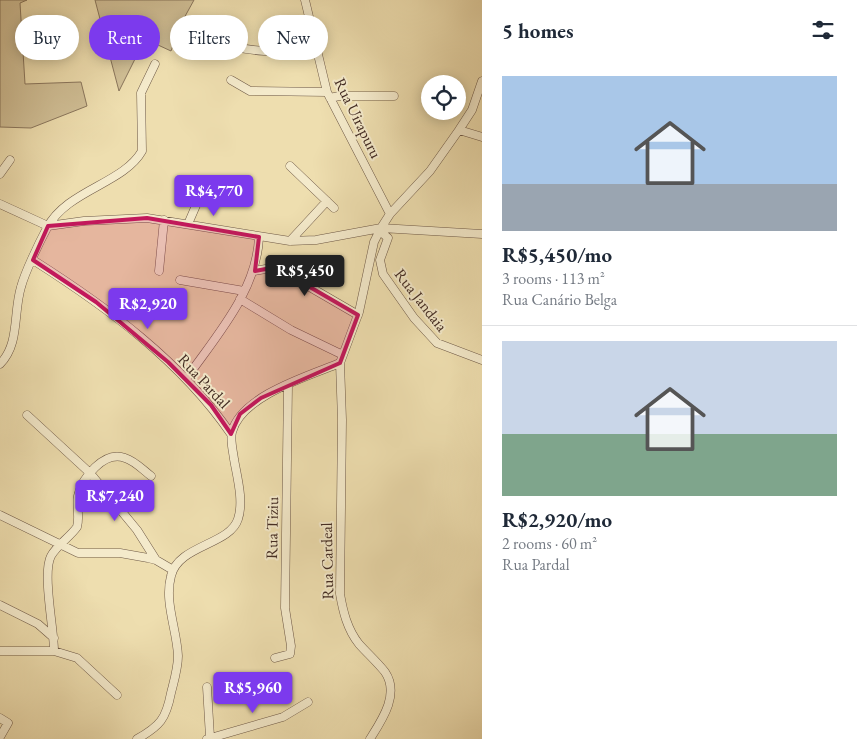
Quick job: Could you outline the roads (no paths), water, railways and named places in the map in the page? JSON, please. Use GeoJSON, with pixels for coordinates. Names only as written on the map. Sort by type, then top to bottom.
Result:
{"type":"FeatureCollection","features":[{"type":"Feature","properties":{"kind":"street","name":"Rua Uirapuru"},"geometry":{"type":"LineString","coordinates":[[305,0],[309,15]]}},
{"type":"Feature","properties":{"kind":"street","name":"Rua Uirapuru"},"geometry":{"type":"LineString","coordinates":[[320,60],[328,95],[390,214]]}},
{"type":"Feature","properties":{"kind":"street"},"geometry":{"type":"LineString","coordinates":[[0,364],[10,352],[14,340],[20,288],[48,226],[62,209],[137,159],[142,151],[141,93],[155,64]]}},
{"type":"Feature","properties":{"kind":"street"},"geometry":{"type":"LineString","coordinates":[[231,80],[250,91],[394,96]]}},
{"type":"Feature","properties":{"kind":"street"},"geometry":{"type":"LineString","coordinates":[[137,739],[159,724],[168,710],[178,657],[170,590],[173,570],[187,556],[229,532],[238,520],[239,490],[231,434],[240,414],[261,398],[342,359],[358,315],[374,242],[380,230],[390,214],[430,171],[472,110],[482,81]]}},
{"type":"Feature","properties":{"kind":"street"},"geometry":{"type":"LineString","coordinates":[[458,130],[482,137]]}},
{"type":"Feature","properties":{"kind":"street"},"geometry":{"type":"LineString","coordinates":[[0,174],[10,160]]}},
{"type":"Feature","properties":{"kind":"street"},"geometry":{"type":"LineString","coordinates":[[290,166],[334,208]]}},
{"type":"Feature","properties":{"kind":"street"},"geometry":{"type":"LineString","coordinates":[[188,224],[204,186]]}},
{"type":"Feature","properties":{"kind":"street"},"geometry":{"type":"LineString","coordinates":[[290,241],[327,201]]}},
{"type":"Feature","properties":{"kind":"street"},"geometry":{"type":"LineString","coordinates":[[0,204],[48,226],[128,218],[164,220],[259,238],[290,241],[316,240],[380,230],[482,234]]}},
{"type":"Feature","properties":{"kind":"street"},"geometry":{"type":"LineString","coordinates":[[160,271],[164,220]]}},
{"type":"Feature","properties":{"kind":"street","name":"Rua Jandaia"},"geometry":{"type":"LineString","coordinates":[[380,230],[388,238],[380,260],[383,274],[422,329],[437,343],[482,360]]}},
{"type":"Feature","properties":{"kind":"street"},"geometry":{"type":"LineString","coordinates":[[186,379],[240,299],[254,271],[259,238]]}},
{"type":"Feature","properties":{"kind":"street","name":"Rua Pardal"},"geometry":{"type":"LineString","coordinates":[[33,260],[96,302],[186,379],[211,405],[231,434]]}},
{"type":"Feature","properties":{"kind":"street"},"geometry":{"type":"LineString","coordinates":[[254,271],[271,268],[284,272],[358,315]]}},
{"type":"Feature","properties":{"kind":"street"},"geometry":{"type":"LineString","coordinates":[[180,280],[244,291]]}},
{"type":"Feature","properties":{"kind":"street"},"geometry":{"type":"LineString","coordinates":[[240,299],[342,359]]}},
{"type":"Feature","properties":{"kind":"street","name":"Rua Cardeal"},"geometry":{"type":"LineString","coordinates":[[342,359],[340,594],[342,608],[358,642],[385,672],[391,692],[387,708],[370,739]]}},
{"type":"Feature","properties":{"kind":"street","name":"Rua Tiziu"},"geometry":{"type":"LineString","coordinates":[[275,658],[290,654],[292,646],[285,608],[288,385]]}},
{"type":"Feature","properties":{"kind":"street"},"geometry":{"type":"LineString","coordinates":[[27,415],[90,473],[137,530],[156,560]]}},
{"type":"Feature","properties":{"kind":"street"},"geometry":{"type":"LineString","coordinates":[[54,651],[48,568],[52,554],[77,527],[78,495],[90,473],[110,458],[121,457],[132,461],[151,476]]}},
{"type":"Feature","properties":{"kind":"street"},"geometry":{"type":"LineString","coordinates":[[0,515],[86,555],[120,554],[156,560],[173,570]]}},
{"type":"Feature","properties":{"kind":"street"},"geometry":{"type":"LineString","coordinates":[[0,605],[38,624],[54,638]]}},
{"type":"Feature","properties":{"kind":"street"},"geometry":{"type":"LineString","coordinates":[[0,651],[54,651],[76,658],[117,695]]}},
{"type":"Feature","properties":{"kind":"street"},"geometry":{"type":"LineString","coordinates":[[207,687],[208,738],[283,718],[308,702]]}},
{"type":"Feature","properties":{"kind":"street"},"geometry":{"type":"LineString","coordinates":[[0,718],[8,722],[0,737]]}}]}
